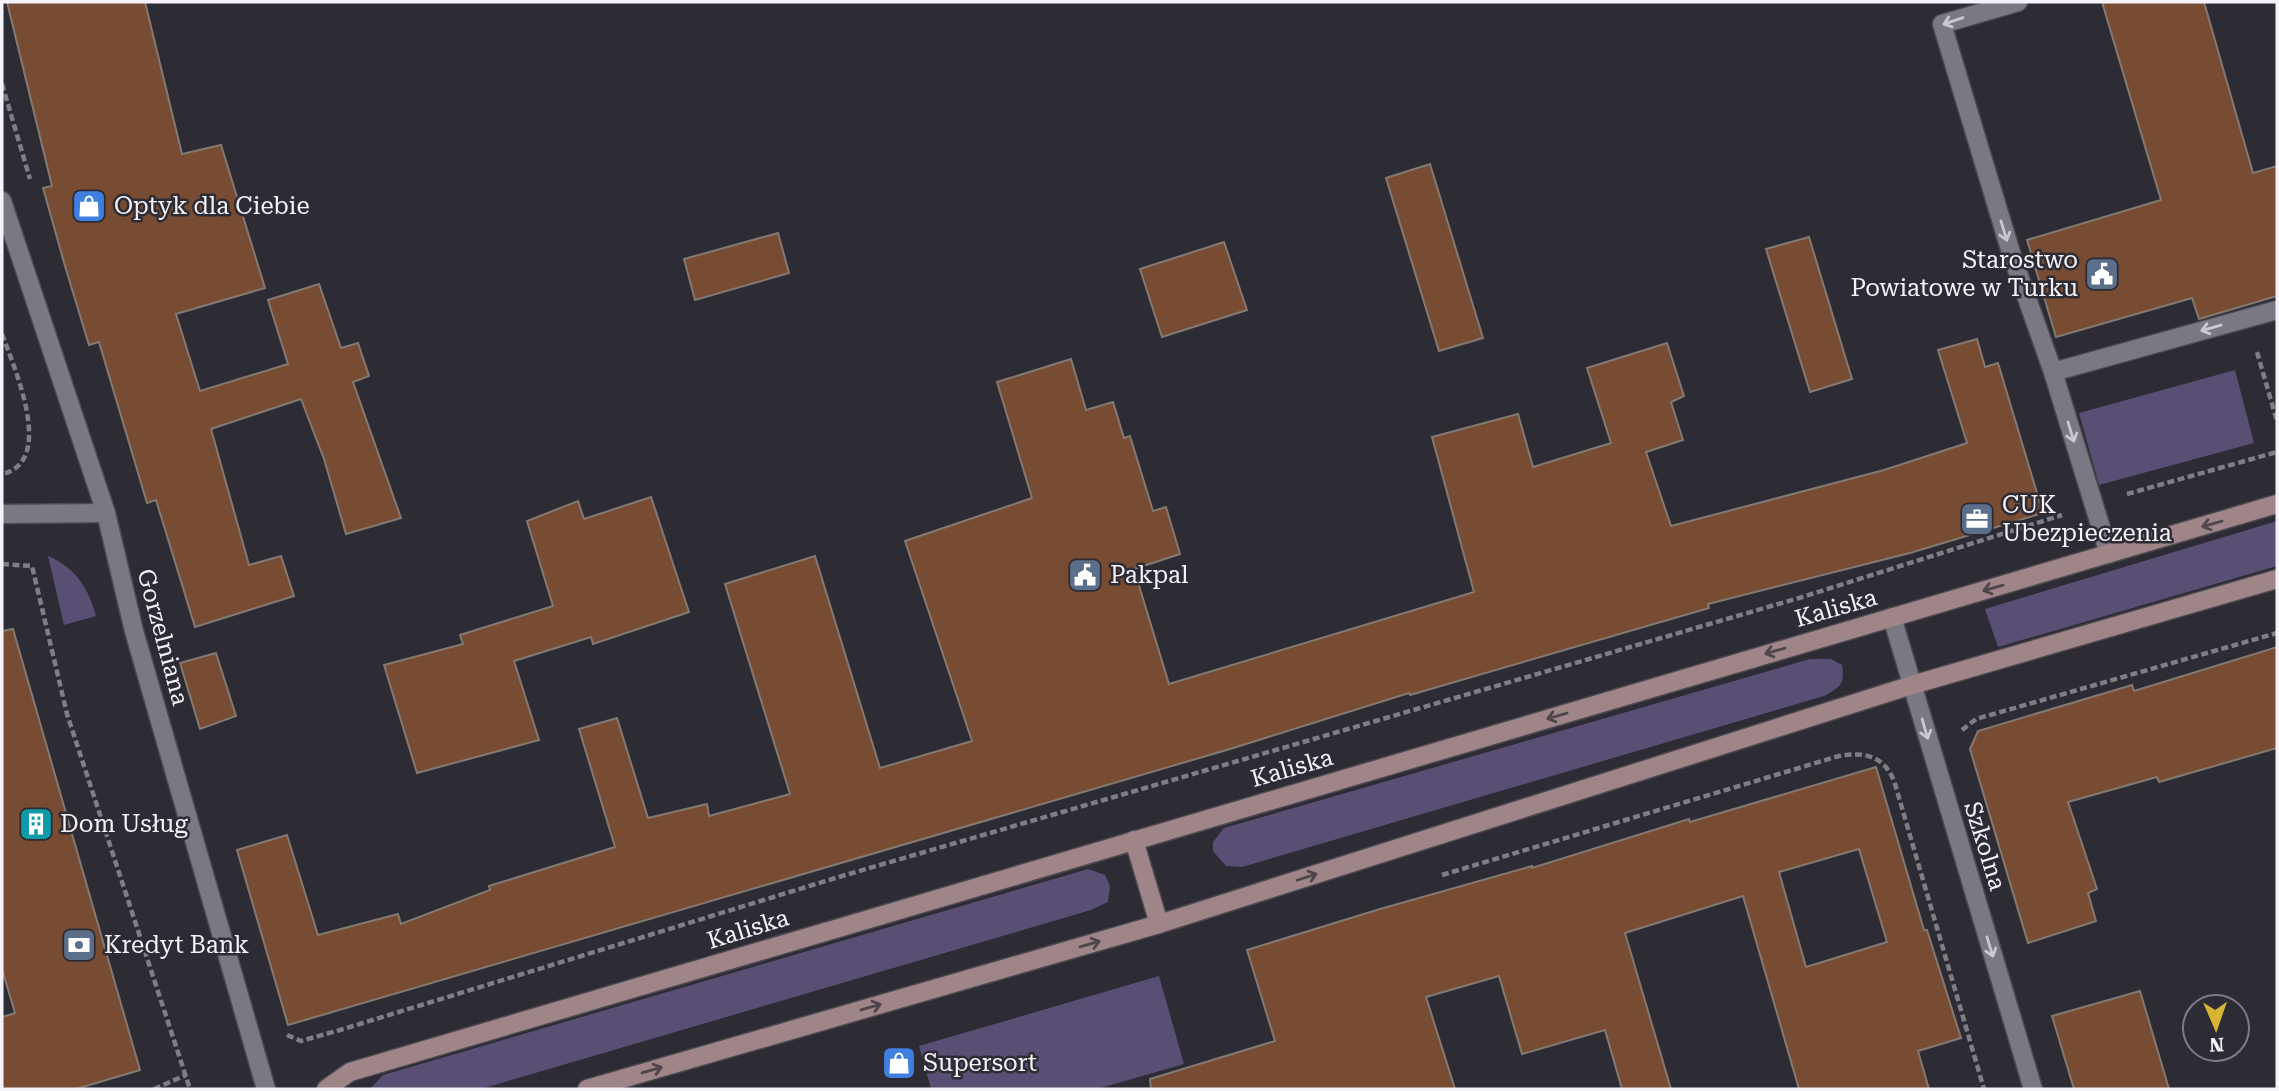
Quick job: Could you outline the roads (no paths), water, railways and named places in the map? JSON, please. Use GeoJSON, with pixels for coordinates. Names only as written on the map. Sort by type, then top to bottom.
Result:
{"type":"FeatureCollection","features":[{"type":"Feature","properties":{"kind":"street"},"geometry":{"type":"LineString","coordinates":[[2018,2],[1942,24],[2012,257],[2053,372],[2109,554]]}},
{"type":"Feature","properties":{"kind":"street","name":"Gorzelniana"},"geometry":{"type":"LineString","coordinates":[[2,201],[106,513],[134,631],[266,1089]]}},
{"type":"Feature","properties":{"kind":"street"},"geometry":{"type":"LineString","coordinates":[[2053,372],[2277,310]]}},
{"type":"Feature","properties":{"kind":"street","name":"Kaliska"},"geometry":{"type":"LineString","coordinates":[[326,1089],[350,1072],[2277,504]]}},
{"type":"Feature","properties":{"kind":"street"},"geometry":{"type":"LineString","coordinates":[[2,514],[106,513]]}},
{"type":"Feature","properties":{"kind":"street"},"geometry":{"type":"LineString","coordinates":[[587,1089],[1159,924],[1912,685],[2277,579]]}},
{"type":"Feature","properties":{"kind":"street","name":"Szkolna"},"geometry":{"type":"LineString","coordinates":[[1892,617],[2033,1089]]}},
{"type":"Feature","properties":{"kind":"street"},"geometry":{"type":"LineString","coordinates":[[1134,840],[1159,924]]}},
{"type":"Feature","properties":{"kind":"place","name":"Optyk dla Ciebie"},"geometry":{"type":"Point","coordinates":[89,206]}},
{"type":"Feature","properties":{"kind":"place","name":"Starostwo Powiatowe w Turku"},"geometry":{"type":"Point","coordinates":[2102,274]}},
{"type":"Feature","properties":{"kind":"place","name":"CUK Ubezpieczenia"},"geometry":{"type":"Point","coordinates":[1977,519]}},
{"type":"Feature","properties":{"kind":"place","name":"Pakpal"},"geometry":{"type":"Point","coordinates":[1085,575]}},
{"type":"Feature","properties":{"kind":"place","name":"Dom Usług"},"geometry":{"type":"Point","coordinates":[36,824]}},
{"type":"Feature","properties":{"kind":"place","name":"Kredyt Bank"},"geometry":{"type":"Point","coordinates":[79,945]}},
{"type":"Feature","properties":{"kind":"place","name":"Supersort"},"geometry":{"type":"Point","coordinates":[899,1063]}}]}
